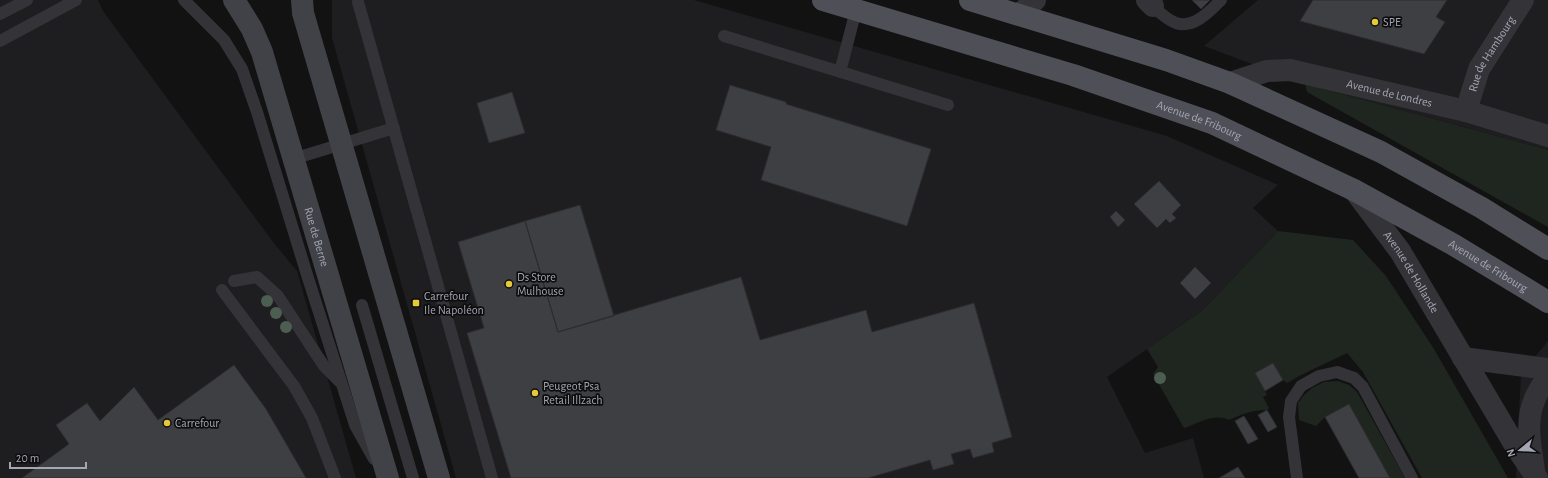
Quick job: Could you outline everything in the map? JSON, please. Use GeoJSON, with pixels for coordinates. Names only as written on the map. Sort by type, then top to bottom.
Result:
{"type":"FeatureCollection","features":[{"type":"Feature","properties":{"kind":"main road","name":"Rue de Berne"},"geometry":{"type":"LineString","coordinates":[[234,0],[252,29],[262,52],[387,478]]}},
{"type":"Feature","properties":{"kind":"main road"},"geometry":{"type":"LineString","coordinates":[[302,0],[303,13],[438,478]]}},
{"type":"Feature","properties":{"kind":"main road","name":"Avenue de Fribourg"},"geometry":{"type":"LineString","coordinates":[[823,0],[1073,75],[1212,123],[1354,190],[1454,245],[1548,302]]}},
{"type":"Feature","properties":{"kind":"main road"},"geometry":{"type":"LineString","coordinates":[[970,0],[1028,7],[1230,83],[1382,152],[1482,208],[1548,249]]}},
{"type":"Feature","properties":{"kind":"street","name":"Rue de Hambourg"},"geometry":{"type":"LineString","coordinates":[[1466,111],[1479,69],[1523,0]]}},
{"type":"Feature","properties":{"kind":"street","name":"Avenue de Londres"},"geometry":{"type":"LineString","coordinates":[[1230,83],[1268,71],[1290,70],[1466,111],[1548,136]]}},
{"type":"Feature","properties":{"kind":"street","name":"Avenue de Hollande"},"geometry":{"type":"LineString","coordinates":[[1354,190],[1400,251],[1516,447],[1536,475]]}},
{"type":"Feature","properties":{"kind":"street"},"geometry":{"type":"LineString","coordinates":[[1463,358],[1548,369]]}},
{"type":"Feature","properties":{"kind":"street","name":"Avenue de Hollande"},"geometry":{"type":"LineString","coordinates":[[1536,475],[1530,438],[1530,415],[1533,402],[1548,376]]}},
{"type":"Feature","properties":{"kind":"lane"},"geometry":{"type":"LineString","coordinates":[[0,14],[27,0]]}},
{"type":"Feature","properties":{"kind":"lane"},"geometry":{"type":"LineString","coordinates":[[0,41],[76,0]]}},
{"type":"Feature","properties":{"kind":"lane"},"geometry":{"type":"LineString","coordinates":[[184,0],[224,40],[242,69],[257,112],[355,425],[387,478]]}},
{"type":"Feature","properties":{"kind":"lane"},"geometry":{"type":"LineString","coordinates":[[1150,3],[1176,23],[1186,24],[1206,16],[1221,0]]}},
{"type":"Feature","properties":{"kind":"lane"},"geometry":{"type":"LineString","coordinates":[[358,2],[492,478]]}},
{"type":"Feature","properties":{"kind":"lane"},"geometry":{"type":"LineString","coordinates":[[840,72],[856,10]]}},
{"type":"Feature","properties":{"kind":"lane"},"geometry":{"type":"LineString","coordinates":[[724,36],[948,105]]}},
{"type":"Feature","properties":{"kind":"lane"},"geometry":{"type":"LineString","coordinates":[[293,159],[394,128]]}},
{"type":"Feature","properties":{"kind":"lane"},"geometry":{"type":"LineString","coordinates":[[234,281],[257,277],[278,296],[324,366],[342,384]]}},
{"type":"Feature","properties":{"kind":"lane"},"geometry":{"type":"LineString","coordinates":[[222,290],[294,386],[312,418],[335,478]]}},
{"type":"Feature","properties":{"kind":"lane"},"geometry":{"type":"LineString","coordinates":[[362,305],[413,478]]}},
{"type":"Feature","properties":{"kind":"lane"},"geometry":{"type":"LineString","coordinates":[[1297,478],[1289,417],[1291,401],[1301,386],[1319,376],[1337,372],[1354,378],[1363,387],[1412,478]]}},
{"type":"Feature","properties":{"kind":"shaded area"},"geometry":{"type":"Polygon","coordinates":[[[0,0],[98,0],[103,11],[273,242],[297,271],[356,478],[0,478],[0,0]]]}},
{"type":"Feature","properties":{"kind":"shaded area"},"geometry":{"type":"Polygon","coordinates":[[[332,0],[694,0],[1167,136],[1278,185],[1253,208],[1278,231],[1203,310],[1107,377],[1145,453],[1193,438],[1204,478],[456,478],[332,38],[332,0]]]}},
{"type":"Feature","properties":{"kind":"shaded area"},"geometry":{"type":"Polygon","coordinates":[[[1258,0],[1548,0],[1548,150],[1305,84],[1204,46],[1258,0]]]}},
{"type":"Feature","properties":{"kind":"shaded area"},"geometry":{"type":"Polygon","coordinates":[[[1305,84],[1548,150],[1548,227],[1307,92],[1305,84]]]}},
{"type":"Feature","properties":{"kind":"shaded area"},"geometry":{"type":"Polygon","coordinates":[[[1278,231],[1353,240],[1386,276],[1434,349],[1508,478],[1422,478],[1363,372],[1347,353],[1287,383],[1283,380],[1273,363],[1255,373],[1267,395],[1263,397],[1269,408],[1267,410],[1247,413],[1229,420],[1223,418],[1212,418],[1184,428],[1153,374],[1158,367],[1147,349],[1203,310],[1278,231]]]}},
{"type":"Feature","properties":{"kind":"shaded area"},"geometry":{"type":"Polygon","coordinates":[[[1548,341],[1548,478],[1516,478],[1521,374],[1548,341]]]}},
{"type":"Feature","properties":{"kind":"shaded area"},"geometry":{"type":"Polygon","coordinates":[[[1338,381],[1349,385],[1357,392],[1405,478],[1390,478],[1325,417],[1316,426],[1299,420],[1298,403],[1304,395],[1312,388],[1324,382],[1338,381]]]}},
{"type":"Feature","properties":{"kind":"building"},"geometry":{"type":"Polygon","coordinates":[[[1192,0],[1210,0],[1201,9],[1192,0]]]}},
{"type":"Feature","properties":{"kind":"building"},"geometry":{"type":"Polygon","coordinates":[[[1313,0],[1447,0],[1436,17],[1445,22],[1424,54],[1300,21],[1313,0]]]}},
{"type":"Feature","properties":{"kind":"building"},"geometry":{"type":"Polygon","coordinates":[[[730,85],[931,149],[907,226],[761,180],[771,147],[716,130],[730,85]]]}},
{"type":"Feature","properties":{"kind":"building"},"geometry":{"type":"Polygon","coordinates":[[[512,92],[525,133],[489,143],[477,103],[512,92]]]}},
{"type":"Feature","properties":{"kind":"building"},"geometry":{"type":"Polygon","coordinates":[[[1159,181],[1181,205],[1172,214],[1176,218],[1170,223],[1166,219],[1157,228],[1134,204],[1159,181]]]}},
{"type":"Feature","properties":{"kind":"building"},"geometry":{"type":"Polygon","coordinates":[[[580,205],[614,316],[558,332],[525,221],[580,205]]]}},
{"type":"Feature","properties":{"kind":"building"},"geometry":{"type":"Polygon","coordinates":[[[1116,211],[1125,220],[1118,227],[1110,217],[1116,211]]]}},
{"type":"Feature","properties":{"kind":"building"},"geometry":{"type":"Polygon","coordinates":[[[525,221],[558,332],[741,277],[760,340],[866,310],[872,332],[974,303],[1012,437],[992,443],[994,452],[973,458],[970,449],[951,454],[954,464],[933,470],[930,460],[868,478],[511,478],[467,333],[484,328],[458,242],[525,221]]]}},
{"type":"Feature","properties":{"kind":"building"},"geometry":{"type":"Polygon","coordinates":[[[1195,267],[1211,283],[1195,299],[1180,283],[1195,267]]]}},
{"type":"Feature","properties":{"kind":"building"},"geometry":{"type":"Polygon","coordinates":[[[1273,363],[1283,380],[1265,391],[1255,373],[1273,363]]]}},
{"type":"Feature","properties":{"kind":"building","name":"Carrefour"},"geometry":{"type":"Polygon","coordinates":[[[234,365],[266,409],[306,478],[22,478],[69,444],[56,425],[87,403],[100,421],[134,387],[158,420],[234,365]]]}},
{"type":"Feature","properties":{"kind":"building"},"geometry":{"type":"Polygon","coordinates":[[[1349,404],[1390,478],[1359,478],[1325,417],[1349,404]]]}},
{"type":"Feature","properties":{"kind":"building"},"geometry":{"type":"Polygon","coordinates":[[[1267,410],[1277,427],[1268,432],[1258,415],[1267,410]]]}},
{"type":"Feature","properties":{"kind":"building"},"geometry":{"type":"Polygon","coordinates":[[[1244,416],[1258,439],[1248,444],[1235,421],[1244,416]]]}},
{"type":"Feature","properties":{"kind":"building"},"geometry":{"type":"Polygon","coordinates":[[[1238,467],[1245,478],[1219,478],[1238,467]]]}},
{"type":"Feature","properties":{"kind":"place","name":"SPE"},"geometry":{"type":"Point","coordinates":[1375,22]}},
{"type":"Feature","properties":{"kind":"place","name":"Ds Store Mulhouse"},"geometry":{"type":"Point","coordinates":[509,284]}},
{"type":"Feature","properties":{"kind":"place","name":"Carrefour Ile Napoléon"},"geometry":{"type":"Point","coordinates":[416,303]}},
{"type":"Feature","properties":{"kind":"place","name":"Peugeot Psa Retail Illzach"},"geometry":{"type":"Point","coordinates":[535,393]}},
{"type":"Feature","properties":{"kind":"place","name":"Carrefour"},"geometry":{"type":"Point","coordinates":[167,423]}}]}
